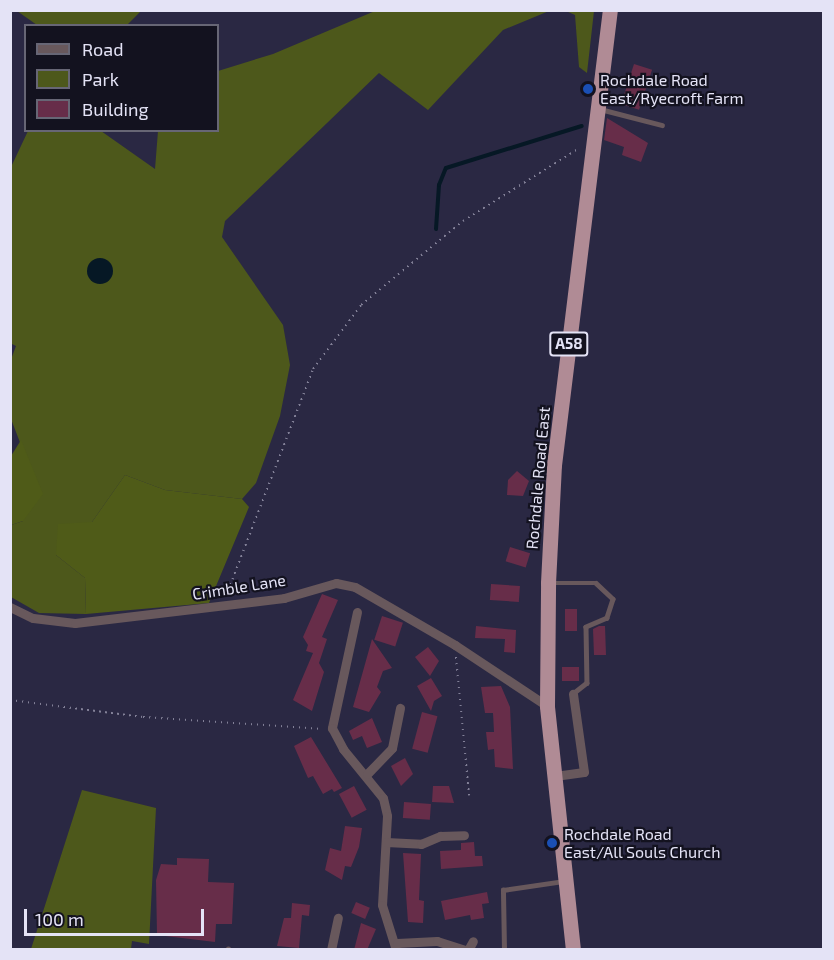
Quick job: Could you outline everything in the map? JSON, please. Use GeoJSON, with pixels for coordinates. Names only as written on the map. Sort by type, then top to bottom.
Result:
{"type":"FeatureCollection","features":[{"type":"Feature","properties":{"kind":"highway","name":"Rochdale Road East"},"geometry":{"type":"LineString","coordinates":[[573,950],[547,706],[548,583],[554,465],[610,10]]}},
{"type":"Feature","properties":{"kind":"street","name":"Crimble Lane"},"geometry":{"type":"LineString","coordinates":[[10,608],[56,623],[222,607],[284,598],[336,583],[355,587],[455,645],[547,706]]}},
{"type":"Feature","properties":{"kind":"street"},"geometry":{"type":"LineString","coordinates":[[357,612],[328,728],[343,749],[367,774],[383,798],[386,842],[381,905],[397,946],[437,941],[469,947]]}},
{"type":"Feature","properties":{"kind":"street"},"geometry":{"type":"LineString","coordinates":[[555,776],[584,772],[573,694]]}},
{"type":"Feature","properties":{"kind":"street"},"geometry":{"type":"LineString","coordinates":[[367,774],[392,748],[400,708]]}},
{"type":"Feature","properties":{"kind":"street"},"geometry":{"type":"LineString","coordinates":[[386,842],[421,844],[440,836],[464,835]]}},
{"type":"Feature","properties":{"kind":"street"},"geometry":{"type":"LineString","coordinates":[[331,950],[338,918]]}},
{"type":"Feature","properties":{"kind":"lane"},"geometry":{"type":"LineString","coordinates":[[598,109],[662,125]]}},
{"type":"Feature","properties":{"kind":"lane"},"geometry":{"type":"LineString","coordinates":[[548,583],[596,583],[613,599],[607,618],[586,627],[587,683],[573,694]]}},
{"type":"Feature","properties":{"kind":"lane"},"geometry":{"type":"LineString","coordinates":[[504,950],[503,890],[567,881]]}},
{"type":"Feature","properties":{"kind":"path"},"geometry":{"type":"LineString","coordinates":[[222,607],[313,369],[361,305],[463,221],[594,140]]}},
{"type":"Feature","properties":{"kind":"path"},"geometry":{"type":"LineString","coordinates":[[10,426],[10,450]]}},
{"type":"Feature","properties":{"kind":"path"},"geometry":{"type":"LineString","coordinates":[[455,645],[469,795]]}},
{"type":"Feature","properties":{"kind":"path"},"geometry":{"type":"LineString","coordinates":[[10,700],[143,717],[328,728]]}},
{"type":"Feature","properties":{"kind":"green space"},"geometry":{"type":"Polygon","coordinates":[[[17,11],[141,11],[128,24],[36,24],[17,11]]]}},
{"type":"Feature","properties":{"kind":"green space"},"geometry":{"type":"Polygon","coordinates":[[[375,11],[549,11],[503,30],[428,110],[379,73],[225,221],[222,237],[283,325],[290,365],[280,416],[256,483],[242,499],[165,490],[125,475],[92,522],[56,555],[85,578],[86,614],[39,613],[11,597],[11,525],[23,521],[26,458],[11,419],[10,362],[16,346],[10,343],[11,167],[28,132],[102,132],[155,169],[158,132],[219,132],[219,71],[273,54],[375,11]]]}},
{"type":"Feature","properties":{"kind":"green space"},"geometry":{"type":"Polygon","coordinates":[[[566,11],[594,11],[587,73],[579,67],[575,15],[566,11]]]}},
{"type":"Feature","properties":{"kind":"green space"},"geometry":{"type":"Polygon","coordinates":[[[21,440],[43,494],[23,521],[11,525],[11,456],[21,440]]]}},
{"type":"Feature","properties":{"kind":"green space"},"geometry":{"type":"Polygon","coordinates":[[[125,475],[165,490],[242,499],[249,507],[209,603],[86,614],[85,578],[56,555],[58,524],[92,522],[125,475]]]}},
{"type":"Feature","properties":{"kind":"green space"},"geometry":{"type":"Polygon","coordinates":[[[82,790],[156,808],[149,944],[132,941],[131,949],[31,949],[82,790]]]}},
{"type":"Feature","properties":{"kind":"water"},"geometry":{"type":"Polygon","coordinates":[[[100,258],[109,262],[113,271],[109,280],[100,284],[91,280],[87,271],[91,262],[100,258]]]}},
{"type":"Feature","properties":{"kind":"building"},"geometry":{"type":"Polygon","coordinates":[[[634,64],[652,70],[639,110],[621,104],[634,64]]]}},
{"type":"Feature","properties":{"kind":"building"},"geometry":{"type":"Polygon","coordinates":[[[607,118],[648,143],[641,162],[622,155],[624,147],[604,140],[607,118]]]}},
{"type":"Feature","properties":{"kind":"building"},"geometry":{"type":"Polygon","coordinates":[[[517,471],[529,481],[523,496],[507,495],[508,480],[517,471]]]}},
{"type":"Feature","properties":{"kind":"building"},"geometry":{"type":"Polygon","coordinates":[[[510,547],[530,553],[526,567],[506,561],[510,547]]]}},
{"type":"Feature","properties":{"kind":"building"},"geometry":{"type":"Polygon","coordinates":[[[491,584],[520,586],[519,602],[490,600],[491,584]]]}},
{"type":"Feature","properties":{"kind":"building"},"geometry":{"type":"Polygon","coordinates":[[[322,594],[338,600],[322,637],[327,639],[319,663],[324,672],[312,711],[293,700],[313,653],[306,651],[308,645],[303,637],[322,594]]]}},
{"type":"Feature","properties":{"kind":"building"},"geometry":{"type":"Polygon","coordinates":[[[565,609],[577,609],[577,631],[565,631],[565,609]]]}},
{"type":"Feature","properties":{"kind":"building"},"geometry":{"type":"Polygon","coordinates":[[[382,616],[403,623],[395,647],[374,640],[382,616]]]}},
{"type":"Feature","properties":{"kind":"building"},"geometry":{"type":"Polygon","coordinates":[[[476,626],[516,630],[515,653],[504,652],[505,639],[475,638],[476,626]]]}},
{"type":"Feature","properties":{"kind":"building"},"geometry":{"type":"Polygon","coordinates":[[[605,626],[606,655],[594,655],[593,629],[605,626]]]}},
{"type":"Feature","properties":{"kind":"building"},"geometry":{"type":"Polygon","coordinates":[[[372,639],[392,668],[383,671],[377,687],[381,692],[369,712],[353,707],[372,639]]]}},
{"type":"Feature","properties":{"kind":"building"},"geometry":{"type":"Polygon","coordinates":[[[428,647],[439,661],[430,676],[415,657],[428,647]]]}},
{"type":"Feature","properties":{"kind":"building"},"geometry":{"type":"Polygon","coordinates":[[[562,667],[579,667],[579,681],[562,681],[562,667]]]}},
{"type":"Feature","properties":{"kind":"building"},"geometry":{"type":"Polygon","coordinates":[[[431,678],[442,696],[434,701],[431,711],[417,686],[431,678]]]}},
{"type":"Feature","properties":{"kind":"building"},"geometry":{"type":"Polygon","coordinates":[[[501,686],[510,707],[513,769],[495,767],[494,749],[488,750],[486,732],[494,732],[493,713],[485,713],[481,687],[501,686]]]}},
{"type":"Feature","properties":{"kind":"building"},"geometry":{"type":"Polygon","coordinates":[[[422,712],[437,716],[428,753],[412,749],[422,712]]]}},
{"type":"Feature","properties":{"kind":"building"},"geometry":{"type":"Polygon","coordinates":[[[372,718],[382,742],[367,748],[362,736],[353,740],[349,731],[372,718]]]}},
{"type":"Feature","properties":{"kind":"building"},"geometry":{"type":"Polygon","coordinates":[[[311,737],[342,788],[334,792],[332,789],[323,794],[313,776],[308,778],[294,746],[311,737]]]}},
{"type":"Feature","properties":{"kind":"building"},"geometry":{"type":"Polygon","coordinates":[[[405,758],[413,774],[401,786],[391,766],[405,758]]]}},
{"type":"Feature","properties":{"kind":"building"},"geometry":{"type":"Polygon","coordinates":[[[354,786],[367,810],[352,818],[339,794],[354,786]]]}},
{"type":"Feature","properties":{"kind":"building"},"geometry":{"type":"Polygon","coordinates":[[[433,786],[449,786],[454,803],[432,802],[433,786]]]}},
{"type":"Feature","properties":{"kind":"building"},"geometry":{"type":"Polygon","coordinates":[[[404,802],[431,804],[430,820],[403,818],[404,802]]]}},
{"type":"Feature","properties":{"kind":"building"},"geometry":{"type":"Polygon","coordinates":[[[345,826],[362,828],[359,847],[351,867],[345,866],[342,880],[325,870],[330,848],[341,851],[345,826]]]}},
{"type":"Feature","properties":{"kind":"building"},"geometry":{"type":"Polygon","coordinates":[[[474,842],[475,856],[482,856],[483,866],[441,869],[440,851],[461,850],[461,843],[474,842]]]}},
{"type":"Feature","properties":{"kind":"building"},"geometry":{"type":"Polygon","coordinates":[[[403,853],[421,854],[419,900],[424,901],[423,923],[408,922],[403,853]]]}},
{"type":"Feature","properties":{"kind":"building"},"geometry":{"type":"Polygon","coordinates":[[[177,858],[209,859],[208,882],[234,883],[232,924],[216,924],[215,942],[157,935],[156,880],[161,864],[177,865],[177,858]]]}},
{"type":"Feature","properties":{"kind":"building"},"geometry":{"type":"Polygon","coordinates":[[[487,892],[489,903],[482,904],[484,918],[471,920],[470,915],[445,920],[441,901],[487,892]]]}},
{"type":"Feature","properties":{"kind":"building"},"geometry":{"type":"Polygon","coordinates":[[[356,902],[370,908],[365,919],[351,913],[356,902]]]}},
{"type":"Feature","properties":{"kind":"building"},"geometry":{"type":"Polygon","coordinates":[[[292,903],[310,905],[309,916],[302,915],[299,948],[277,946],[284,918],[291,918],[292,903]]]}},
{"type":"Feature","properties":{"kind":"building"},"geometry":{"type":"Polygon","coordinates":[[[361,923],[376,929],[367,950],[354,950],[361,923]]]}},
{"type":"Feature","properties":{"kind":"waterway"},"geometry":{"type":"LineString","coordinates":[[436,229],[439,185],[446,168],[582,126]]}},
{"type":"Feature","properties":{"kind":"place","name":"Rochdale Road East/Ryecroft Farm"},"geometry":{"type":"Point","coordinates":[588,89]}},
{"type":"Feature","properties":{"kind":"place","name":"Rochdale Road East/All Souls Church"},"geometry":{"type":"Point","coordinates":[552,843]}}]}
